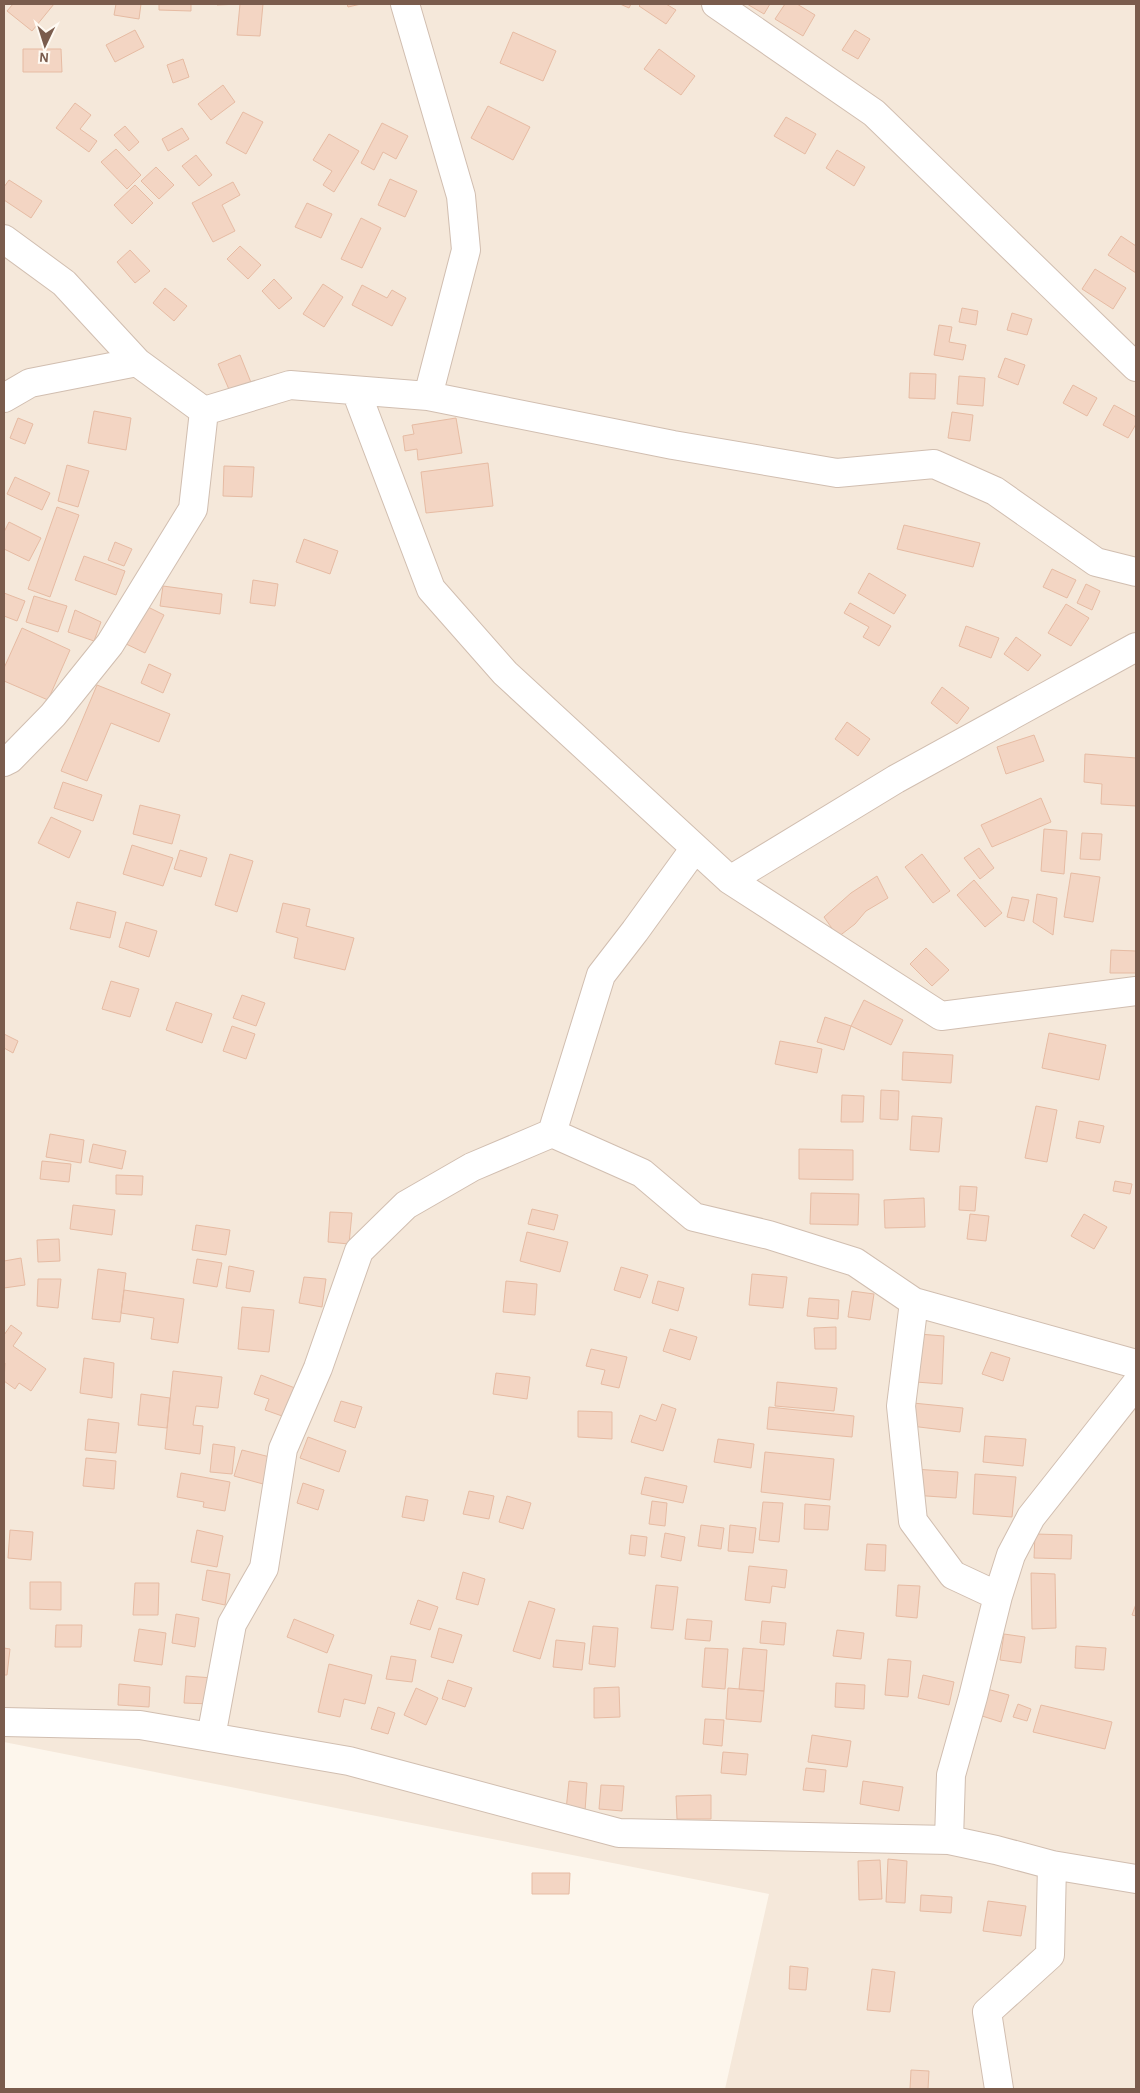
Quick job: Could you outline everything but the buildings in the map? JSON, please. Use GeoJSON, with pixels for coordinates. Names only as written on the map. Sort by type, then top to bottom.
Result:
{"type":"FeatureCollection","features":[{"type":"Feature","properties":{"kind":"street"},"geometry":{"type":"LineString","coordinates":[[404,4],[462,196],[466,250],[428,396]]}},
{"type":"Feature","properties":{"kind":"street"},"geometry":{"type":"LineString","coordinates":[[716,4],[874,113],[1136,367]]}},
{"type":"Feature","properties":{"kind":"street"},"geometry":{"type":"LineString","coordinates":[[4,239],[64,283],[137,362],[204,411]]}},
{"type":"Feature","properties":{"kind":"street"},"geometry":{"type":"LineString","coordinates":[[4,398],[30,383],[137,362]]}},
{"type":"Feature","properties":{"kind":"street"},"geometry":{"type":"LineString","coordinates":[[204,411],[290,385],[428,396],[673,445],[837,473],[934,464],[996,491],[1096,562],[1136,572]]}},
{"type":"Feature","properties":{"kind":"street"},"geometry":{"type":"LineString","coordinates":[[356,391],[431,590],[506,673],[730,880],[942,1016],[1136,991]]}},
{"type":"Feature","properties":{"kind":"street"},"geometry":{"type":"LineString","coordinates":[[4,762],[10,759],[53,715],[110,644],[193,509],[204,411]]}},
{"type":"Feature","properties":{"kind":"street"},"geometry":{"type":"LineString","coordinates":[[730,880],[896,779],[1136,647]]}},
{"type":"Feature","properties":{"kind":"street"},"geometry":{"type":"LineString","coordinates":[[552,1134],[601,975],[635,932],[695,848]]}},
{"type":"Feature","properties":{"kind":"street"},"geometry":{"type":"LineString","coordinates":[[211,1737],[232,1624],[264,1568],[283,1448],[318,1368],[359,1252],[406,1205],[472,1167],[552,1134],[642,1173],[694,1217],[769,1235],[855,1262],[914,1302],[1136,1364]]}},
{"type":"Feature","properties":{"kind":"street"},"geometry":{"type":"LineString","coordinates":[[914,1302],[902,1406],[913,1520],[953,1575],[998,1596]]}},
{"type":"Feature","properties":{"kind":"street"},"geometry":{"type":"LineString","coordinates":[[949,1840],[951,1775],[998,1596],[1011,1555],[1031,1517],[1136,1384]]}},
{"type":"Feature","properties":{"kind":"street"},"geometry":{"type":"LineString","coordinates":[[4,1722],[140,1725],[349,1761],[619,1833],[949,1840],[1052,1866],[1136,1879]]}},
{"type":"Feature","properties":{"kind":"street"},"geometry":{"type":"LineString","coordinates":[[1000,2089],[987,2012],[1050,1955],[1052,1866]]}},
{"type":"Feature","properties":{"kind":"shaded area"},"geometry":{"type":"Polygon","coordinates":[[[4,4],[1136,4],[1136,2089],[725,2089],[769,1894],[4,1742],[4,4]]]}}]}
